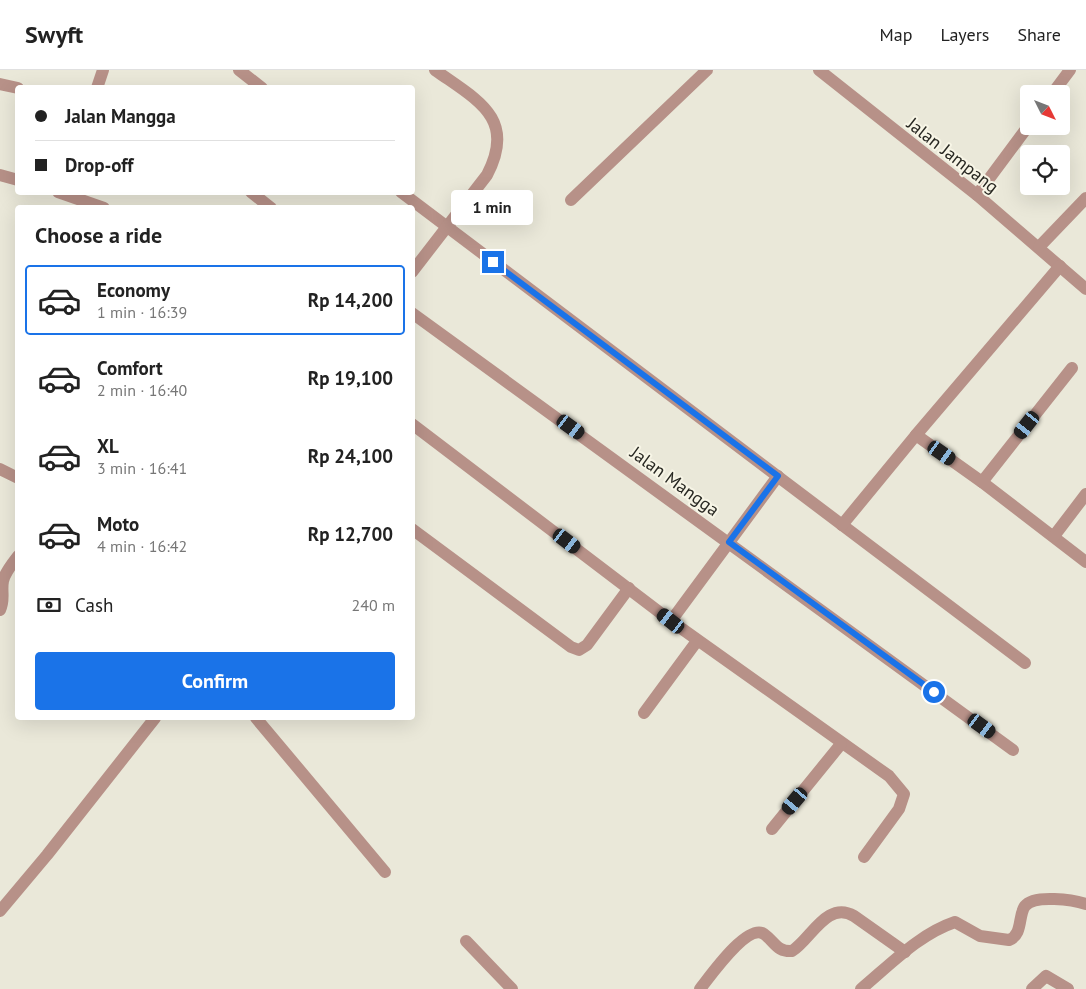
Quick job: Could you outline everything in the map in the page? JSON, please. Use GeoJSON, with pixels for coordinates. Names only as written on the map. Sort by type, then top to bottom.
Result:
{"type":"FeatureCollection","features":[{"type":"Feature","properties":{"kind":"street"},"geometry":{"type":"LineString","coordinates":[[98,85],[103,70]]}},
{"type":"Feature","properties":{"kind":"street"},"geometry":{"type":"LineString","coordinates":[[239,70],[258,85]]}},
{"type":"Feature","properties":{"kind":"street"},"geometry":{"type":"LineString","coordinates":[[415,268],[487,175],[496,158],[498,134],[496,126],[485,109],[473,97],[435,70]]}},
{"type":"Feature","properties":{"kind":"street"},"geometry":{"type":"LineString","coordinates":[[571,200],[707,70]]}},
{"type":"Feature","properties":{"kind":"street","name":"Jalan Jampang"},"geometry":{"type":"LineString","coordinates":[[819,70],[977,195],[1039,247],[1086,290]]}},
{"type":"Feature","properties":{"kind":"street"},"geometry":{"type":"LineString","coordinates":[[1059,85],[1070,70]]}},
{"type":"Feature","properties":{"kind":"street"},"geometry":{"type":"LineString","coordinates":[[0,84],[15,87]]}},
{"type":"Feature","properties":{"kind":"street"},"geometry":{"type":"LineString","coordinates":[[977,195],[1022,135]]}},
{"type":"Feature","properties":{"kind":"street"},"geometry":{"type":"LineString","coordinates":[[0,175],[15,179]]}},
{"type":"Feature","properties":{"kind":"street"},"geometry":{"type":"LineString","coordinates":[[67,195],[95,205]]}},
{"type":"Feature","properties":{"kind":"street"},"geometry":{"type":"LineString","coordinates":[[255,195],[267,205]]}},
{"type":"Feature","properties":{"kind":"street"},"geometry":{"type":"LineString","coordinates":[[405,195],[1025,663]]}},
{"type":"Feature","properties":{"kind":"street"},"geometry":{"type":"LineString","coordinates":[[1039,247],[1086,198]]}},
{"type":"Feature","properties":{"kind":"street"},"geometry":{"type":"LineString","coordinates":[[842,525],[1060,266]]}},
{"type":"Feature","properties":{"kind":"street","name":"Jalan Mangga"},"geometry":{"type":"LineString","coordinates":[[415,315],[1013,750]]}},
{"type":"Feature","properties":{"kind":"street"},"geometry":{"type":"LineString","coordinates":[[982,482],[1072,368]]}},
{"type":"Feature","properties":{"kind":"street"},"geometry":{"type":"LineString","coordinates":[[415,426],[697,641],[889,776],[904,794],[899,809],[864,857]]}},
{"type":"Feature","properties":{"kind":"street"},"geometry":{"type":"LineString","coordinates":[[916,435],[982,482],[1086,562]]}},
{"type":"Feature","properties":{"kind":"street"},"geometry":{"type":"LineString","coordinates":[[0,469],[15,476]]}},
{"type":"Feature","properties":{"kind":"street"},"geometry":{"type":"LineString","coordinates":[[671,621],[778,476]]}},
{"type":"Feature","properties":{"kind":"street"},"geometry":{"type":"LineString","coordinates":[[1054,536],[1086,494]]}},
{"type":"Feature","properties":{"kind":"street"},"geometry":{"type":"LineString","coordinates":[[415,531],[571,647],[579,650],[587,645],[629,588]]}},
{"type":"Feature","properties":{"kind":"street"},"geometry":{"type":"LineString","coordinates":[[0,610],[4,596],[2,582],[6,572],[15,560]]}},
{"type":"Feature","properties":{"kind":"street"},"geometry":{"type":"LineString","coordinates":[[644,713],[697,641]]}},
{"type":"Feature","properties":{"kind":"street"},"geometry":{"type":"LineString","coordinates":[[0,911],[47,855],[153,720]]}},
{"type":"Feature","properties":{"kind":"street"},"geometry":{"type":"LineString","coordinates":[[258,720],[385,872]]}},
{"type":"Feature","properties":{"kind":"street"},"geometry":{"type":"LineString","coordinates":[[772,829],[841,744]]}},
{"type":"Feature","properties":{"kind":"street"},"geometry":{"type":"LineString","coordinates":[[861,989],[905,952],[944,926],[955,922],[980,936],[1001,940],[1014,938],[1024,906],[1030,902],[1068,898],[1086,904]]}},
{"type":"Feature","properties":{"kind":"street"},"geometry":{"type":"LineString","coordinates":[[700,989],[734,947],[751,934],[758,932],[763,934],[779,950],[792,951],[828,916],[839,911],[848,912],[905,952]]}},
{"type":"Feature","properties":{"kind":"street"},"geometry":{"type":"LineString","coordinates":[[466,941],[512,989]]}},
{"type":"Feature","properties":{"kind":"street"},"geometry":{"type":"LineString","coordinates":[[1032,989],[1046,976],[1068,989]]}},
{"type":"Feature","properties":{"kind":"route"},"geometry":{"type":"LineString","coordinates":[[493,262],[778,476],[729,542],[934,692]]}}]}
